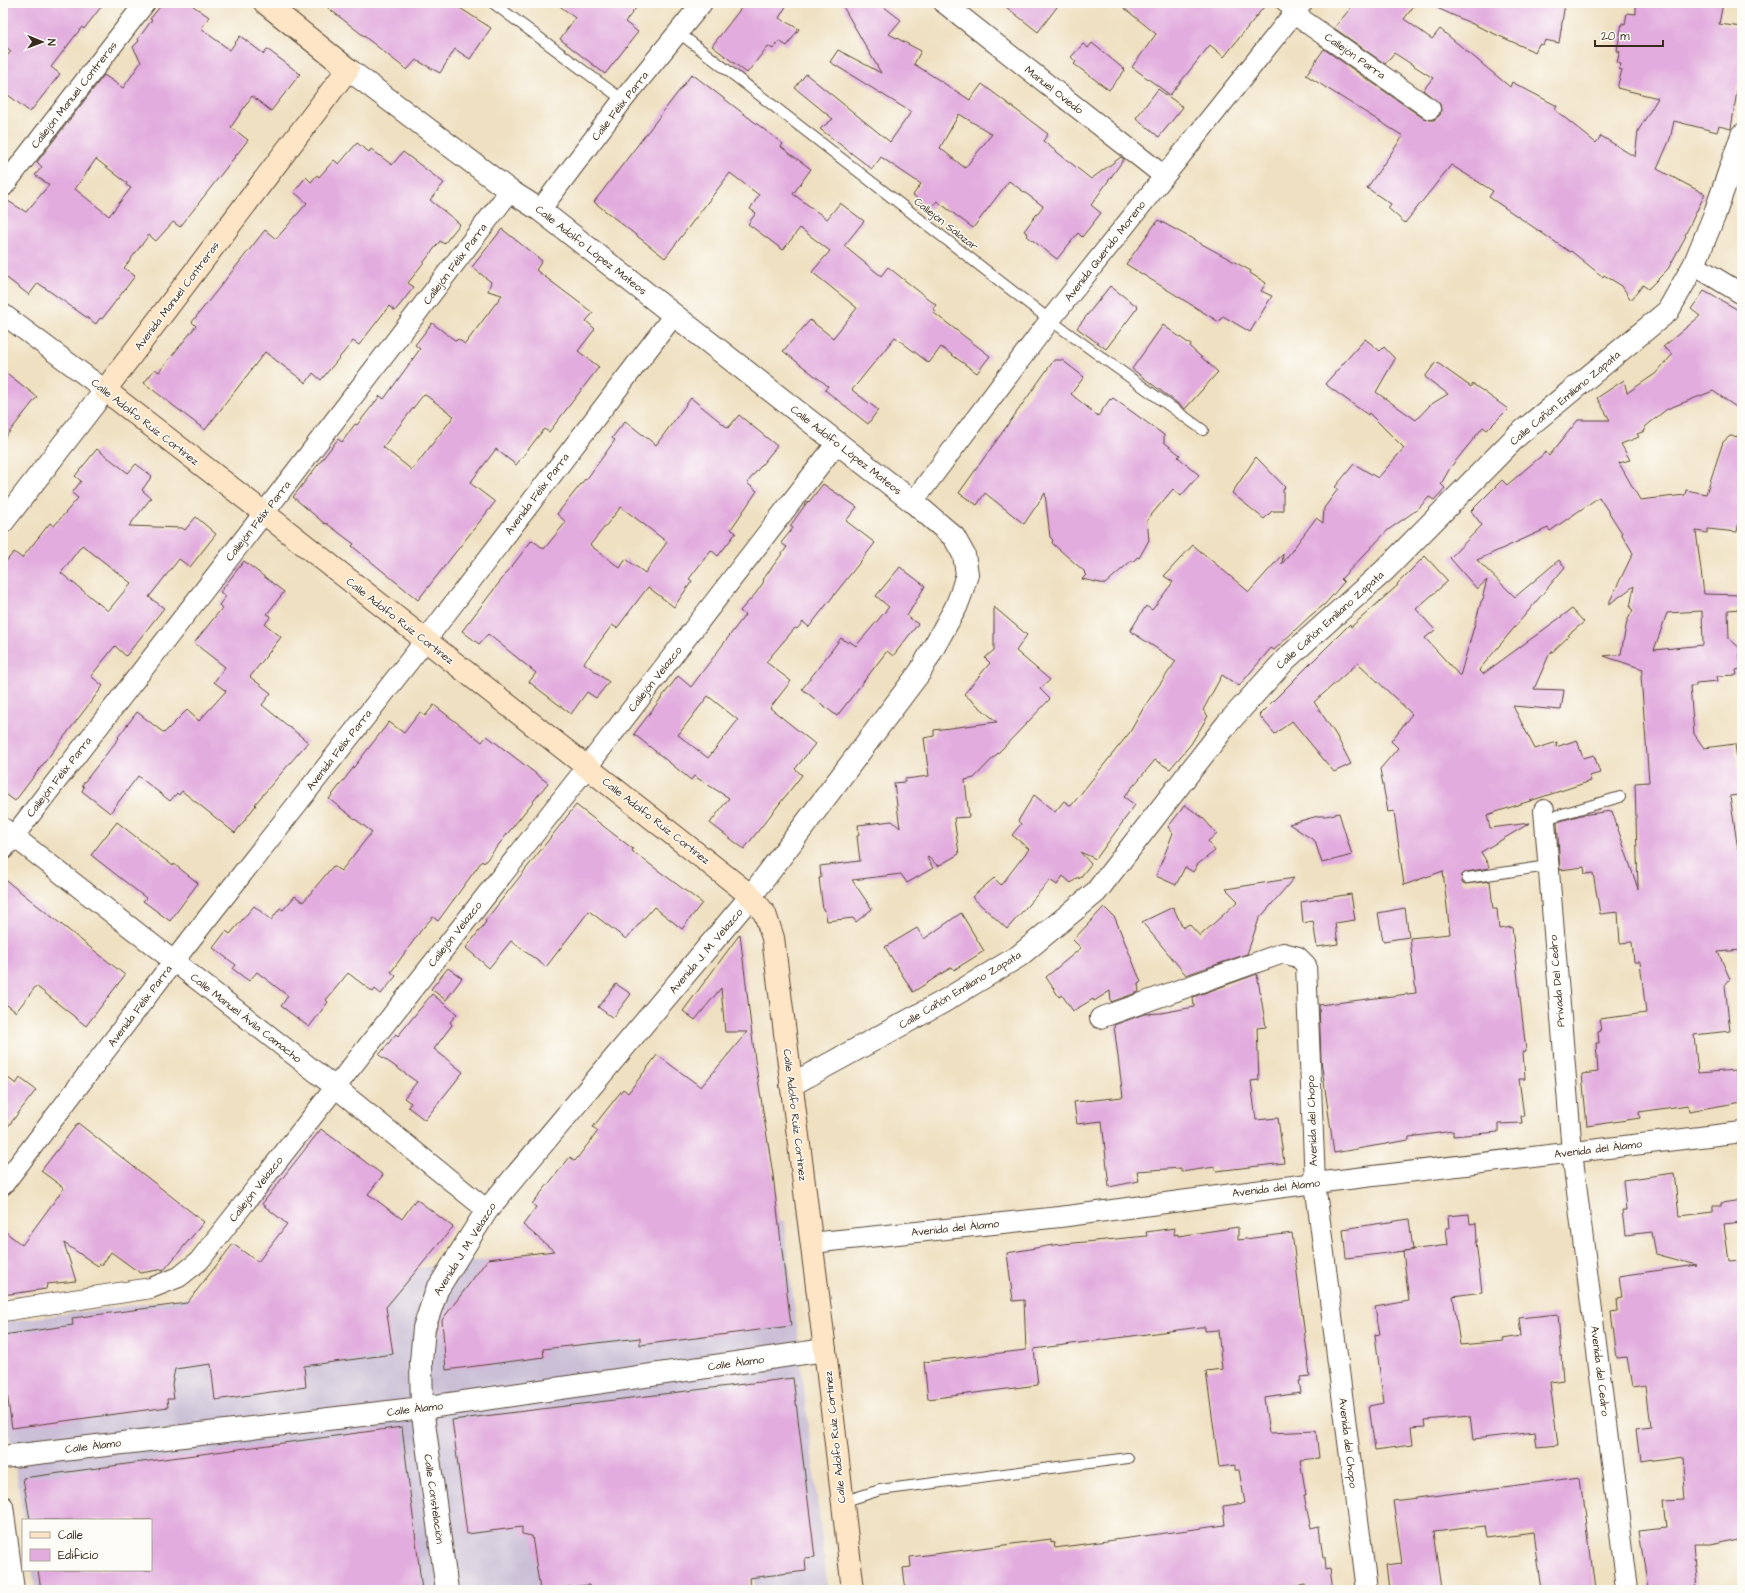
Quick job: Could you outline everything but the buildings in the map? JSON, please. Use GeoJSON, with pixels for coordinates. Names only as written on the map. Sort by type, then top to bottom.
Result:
{"type":"FeatureCollection","features":[{"type":"Feature","properties":{"kind":"main road","name":"Calle Adolfo López Mateos"},"geometry":{"type":"LineString","coordinates":[[265,3],[348,69]]}},
{"type":"Feature","properties":{"kind":"main road","name":"Avenida Manuel Contreras"},"geometry":{"type":"LineString","coordinates":[[104,390],[348,69]]}},
{"type":"Feature","properties":{"kind":"main road","name":"Calle Adolfo Ruíz Cortinez"},"geometry":{"type":"LineString","coordinates":[[104,390],[264,513],[751,896],[765,914],[773,938],[790,1084],[825,1350],[853,1590]]}},
{"type":"Feature","properties":{"kind":"street","name":"Callejón Manuel Contreras"},"geometry":{"type":"LineString","coordinates":[[3,187],[145,3]]}},
{"type":"Feature","properties":{"kind":"street","name":"Calle Félix Parra"},"geometry":{"type":"LineString","coordinates":[[540,210],[623,100],[702,3]]}},
{"type":"Feature","properties":{"kind":"street","name":"Manuel Oviedo"},"geometry":{"type":"LineString","coordinates":[[944,3],[1164,176]]}},
{"type":"Feature","properties":{"kind":"street","name":"Avenida Querido Moreno"},"geometry":{"type":"LineString","coordinates":[[913,502],[1050,320],[1164,176],[1292,7]]}},
{"type":"Feature","properties":{"kind":"street","name":"Callejón Parra"},"geometry":{"type":"LineString","coordinates":[[1292,7],[1430,109]]}},
{"type":"Feature","properties":{"kind":"street","name":"Calle Adolfo López Mateos"},"geometry":{"type":"LineString","coordinates":[[348,69],[510,191],[540,210],[836,444],[913,502]]}},
{"type":"Feature","properties":{"kind":"street","name":"Calle Cañón Emiliano Zapata"},"geometry":{"type":"LineString","coordinates":[[790,1084],[941,1003],[1019,956],[1096,892],[1227,724],[1286,659],[1385,570],[1518,435],[1668,311],[1694,265],[1714,216],[1742,135]]}},
{"type":"Feature","properties":{"kind":"street","name":"Callejón Félix Parra"},"geometry":{"type":"LineString","coordinates":[[7,838],[264,513],[510,191]]}},
{"type":"Feature","properties":{"kind":"street"},"geometry":{"type":"LineString","coordinates":[[1694,265],[1742,294]]}},
{"type":"Feature","properties":{"kind":"street","name":"Calle Adolfo Ruíz Cortinez"},"geometry":{"type":"LineString","coordinates":[[3,314],[104,390]]}},
{"type":"Feature","properties":{"kind":"street","name":"Avenida Félix Parra"},"geometry":{"type":"LineString","coordinates":[[3,1185],[173,962],[425,641],[674,315]]}},
{"type":"Feature","properties":{"kind":"street","name":"Avenida Manuel Contreras"},"geometry":{"type":"LineString","coordinates":[[3,522],[104,390]]}},
{"type":"Feature","properties":{"kind":"street","name":"Callejón Velazco"},"geometry":{"type":"LineString","coordinates":[[3,1311],[151,1288],[179,1277],[199,1261],[587,767],[836,444]]}},
{"type":"Feature","properties":{"kind":"street","name":"Avenida J. M. Velazco"},"geometry":{"type":"LineString","coordinates":[[422,1408],[421,1362],[424,1328],[437,1290],[487,1210],[751,896],[920,672],[961,594],[966,574],[964,555],[954,537],[913,502]]}},
{"type":"Feature","properties":{"kind":"street","name":"Privada Del Cedro"},"geometry":{"type":"LineString","coordinates":[[1545,815],[1572,1152]]}},
{"type":"Feature","properties":{"kind":"street","name":"Calle Manuel Ávila Camacho"},"geometry":{"type":"LineString","coordinates":[[7,838],[173,962],[335,1088],[487,1210]]}},
{"type":"Feature","properties":{"kind":"street","name":"Avenida del Chopo"},"geometry":{"type":"LineString","coordinates":[[1100,1018],[1283,954],[1298,957],[1306,965],[1315,1183],[1367,1590]]}},
{"type":"Feature","properties":{"kind":"street","name":"Avenida del Álamo"},"geometry":{"type":"LineString","coordinates":[[811,1243],[1060,1217],[1315,1183],[1742,1132]]}},
{"type":"Feature","properties":{"kind":"street","name":"Avenida del Cedro"},"geometry":{"type":"LineString","coordinates":[[1572,1152],[1627,1590]]}},
{"type":"Feature","properties":{"kind":"street","name":"Calle Álamo"},"geometry":{"type":"LineString","coordinates":[[3,1457],[422,1408],[825,1350]]}},
{"type":"Feature","properties":{"kind":"street","name":"Calle Constelación"},"geometry":{"type":"LineString","coordinates":[[422,1408],[447,1590]]}},
{"type":"Feature","properties":{"kind":"street"},"geometry":{"type":"LineString","coordinates":[[3,1506],[14,1590]]}},
{"type":"Feature","properties":{"kind":"lane"},"geometry":{"type":"LineString","coordinates":[[493,3],[623,100]]}},
{"type":"Feature","properties":{"kind":"lane","name":"Callejón Salazar"},"geometry":{"type":"LineString","coordinates":[[678,32],[1050,320],[1203,430]]}},
{"type":"Feature","properties":{"kind":"lane"},"geometry":{"type":"LineString","coordinates":[[1545,815],[1620,797]]}},
{"type":"Feature","properties":{"kind":"lane"},"geometry":{"type":"LineString","coordinates":[[1467,878],[1548,866]]}},
{"type":"Feature","properties":{"kind":"lane"},"geometry":{"type":"LineString","coordinates":[[842,1502],[880,1490],[1128,1458]]}},
{"type":"Feature","properties":{"kind":"shaded area"},"geometry":{"type":"Polygon","coordinates":[[[784,1221],[828,1590],[755,1590],[754,1578],[613,1590],[36,1590],[32,1571],[152,1571],[152,1519],[24,1519],[3,1398],[3,1322],[784,1221]]]}}]}
